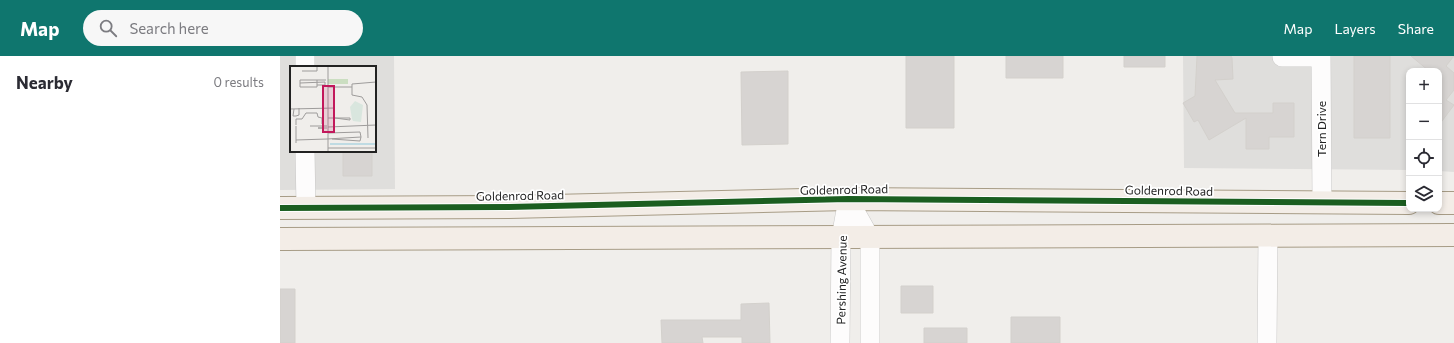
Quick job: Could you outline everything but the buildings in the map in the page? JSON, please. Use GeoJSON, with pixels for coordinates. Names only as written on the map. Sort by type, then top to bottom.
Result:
{"type":"FeatureCollection","features":[{"type":"Feature","properties":{"kind":"main road","name":"Goldenrod Road"},"geometry":{"type":"LineString","coordinates":[[280,208],[593,205],[848,199],[1406,203]]}},
{"type":"Feature","properties":{"kind":"main road"},"geometry":{"type":"LineString","coordinates":[[1442,203],[1454,203]]}},
{"type":"Feature","properties":{"kind":"main road"},"geometry":{"type":"LineString","coordinates":[[351,239],[370,221],[551,220],[593,205]]}},
{"type":"Feature","properties":{"kind":"main road"},"geometry":{"type":"LineString","coordinates":[[280,228],[291,223],[306,208]]}},
{"type":"Feature","properties":{"kind":"main road"},"geometry":{"type":"LineString","coordinates":[[280,239],[1454,235]]}},
{"type":"Feature","properties":{"kind":"street"},"geometry":{"type":"LineString","coordinates":[[1282,57],[1321,56]]}},
{"type":"Feature","properties":{"kind":"street","name":"Tern Drive"},"geometry":{"type":"LineString","coordinates":[[1321,56],[1322,202]]}},
{"type":"Feature","properties":{"kind":"street"},"geometry":{"type":"LineString","coordinates":[[305,152],[306,208]]}},
{"type":"Feature","properties":{"kind":"street","name":"Pershing Avenue"},"geometry":{"type":"LineString","coordinates":[[848,199],[870,238],[870,343]]}},
{"type":"Feature","properties":{"kind":"street","name":"Pershing Avenue"},"geometry":{"type":"LineString","coordinates":[[840,343],[841,238],[848,199]]}},
{"type":"Feature","properties":{"kind":"street"},"geometry":{"type":"LineString","coordinates":[[1267,343],[1268,236]]}},
{"type":"Feature","properties":{"kind":"shaded area"},"geometry":{"type":"Polygon","coordinates":[[[280,56],[394,56],[395,189],[280,190],[280,56]]]}},
{"type":"Feature","properties":{"kind":"shaded area"},"geometry":{"type":"Polygon","coordinates":[[[1183,56],[1454,56],[1454,172],[1442,171],[1442,68],[1406,68],[1406,170],[1184,168],[1183,56]]]}},
{"type":"Feature","properties":{"kind":"cycle path"},"geometry":{"type":"LineString","coordinates":[[280,208],[509,207],[848,199],[1406,203]]}}]}
